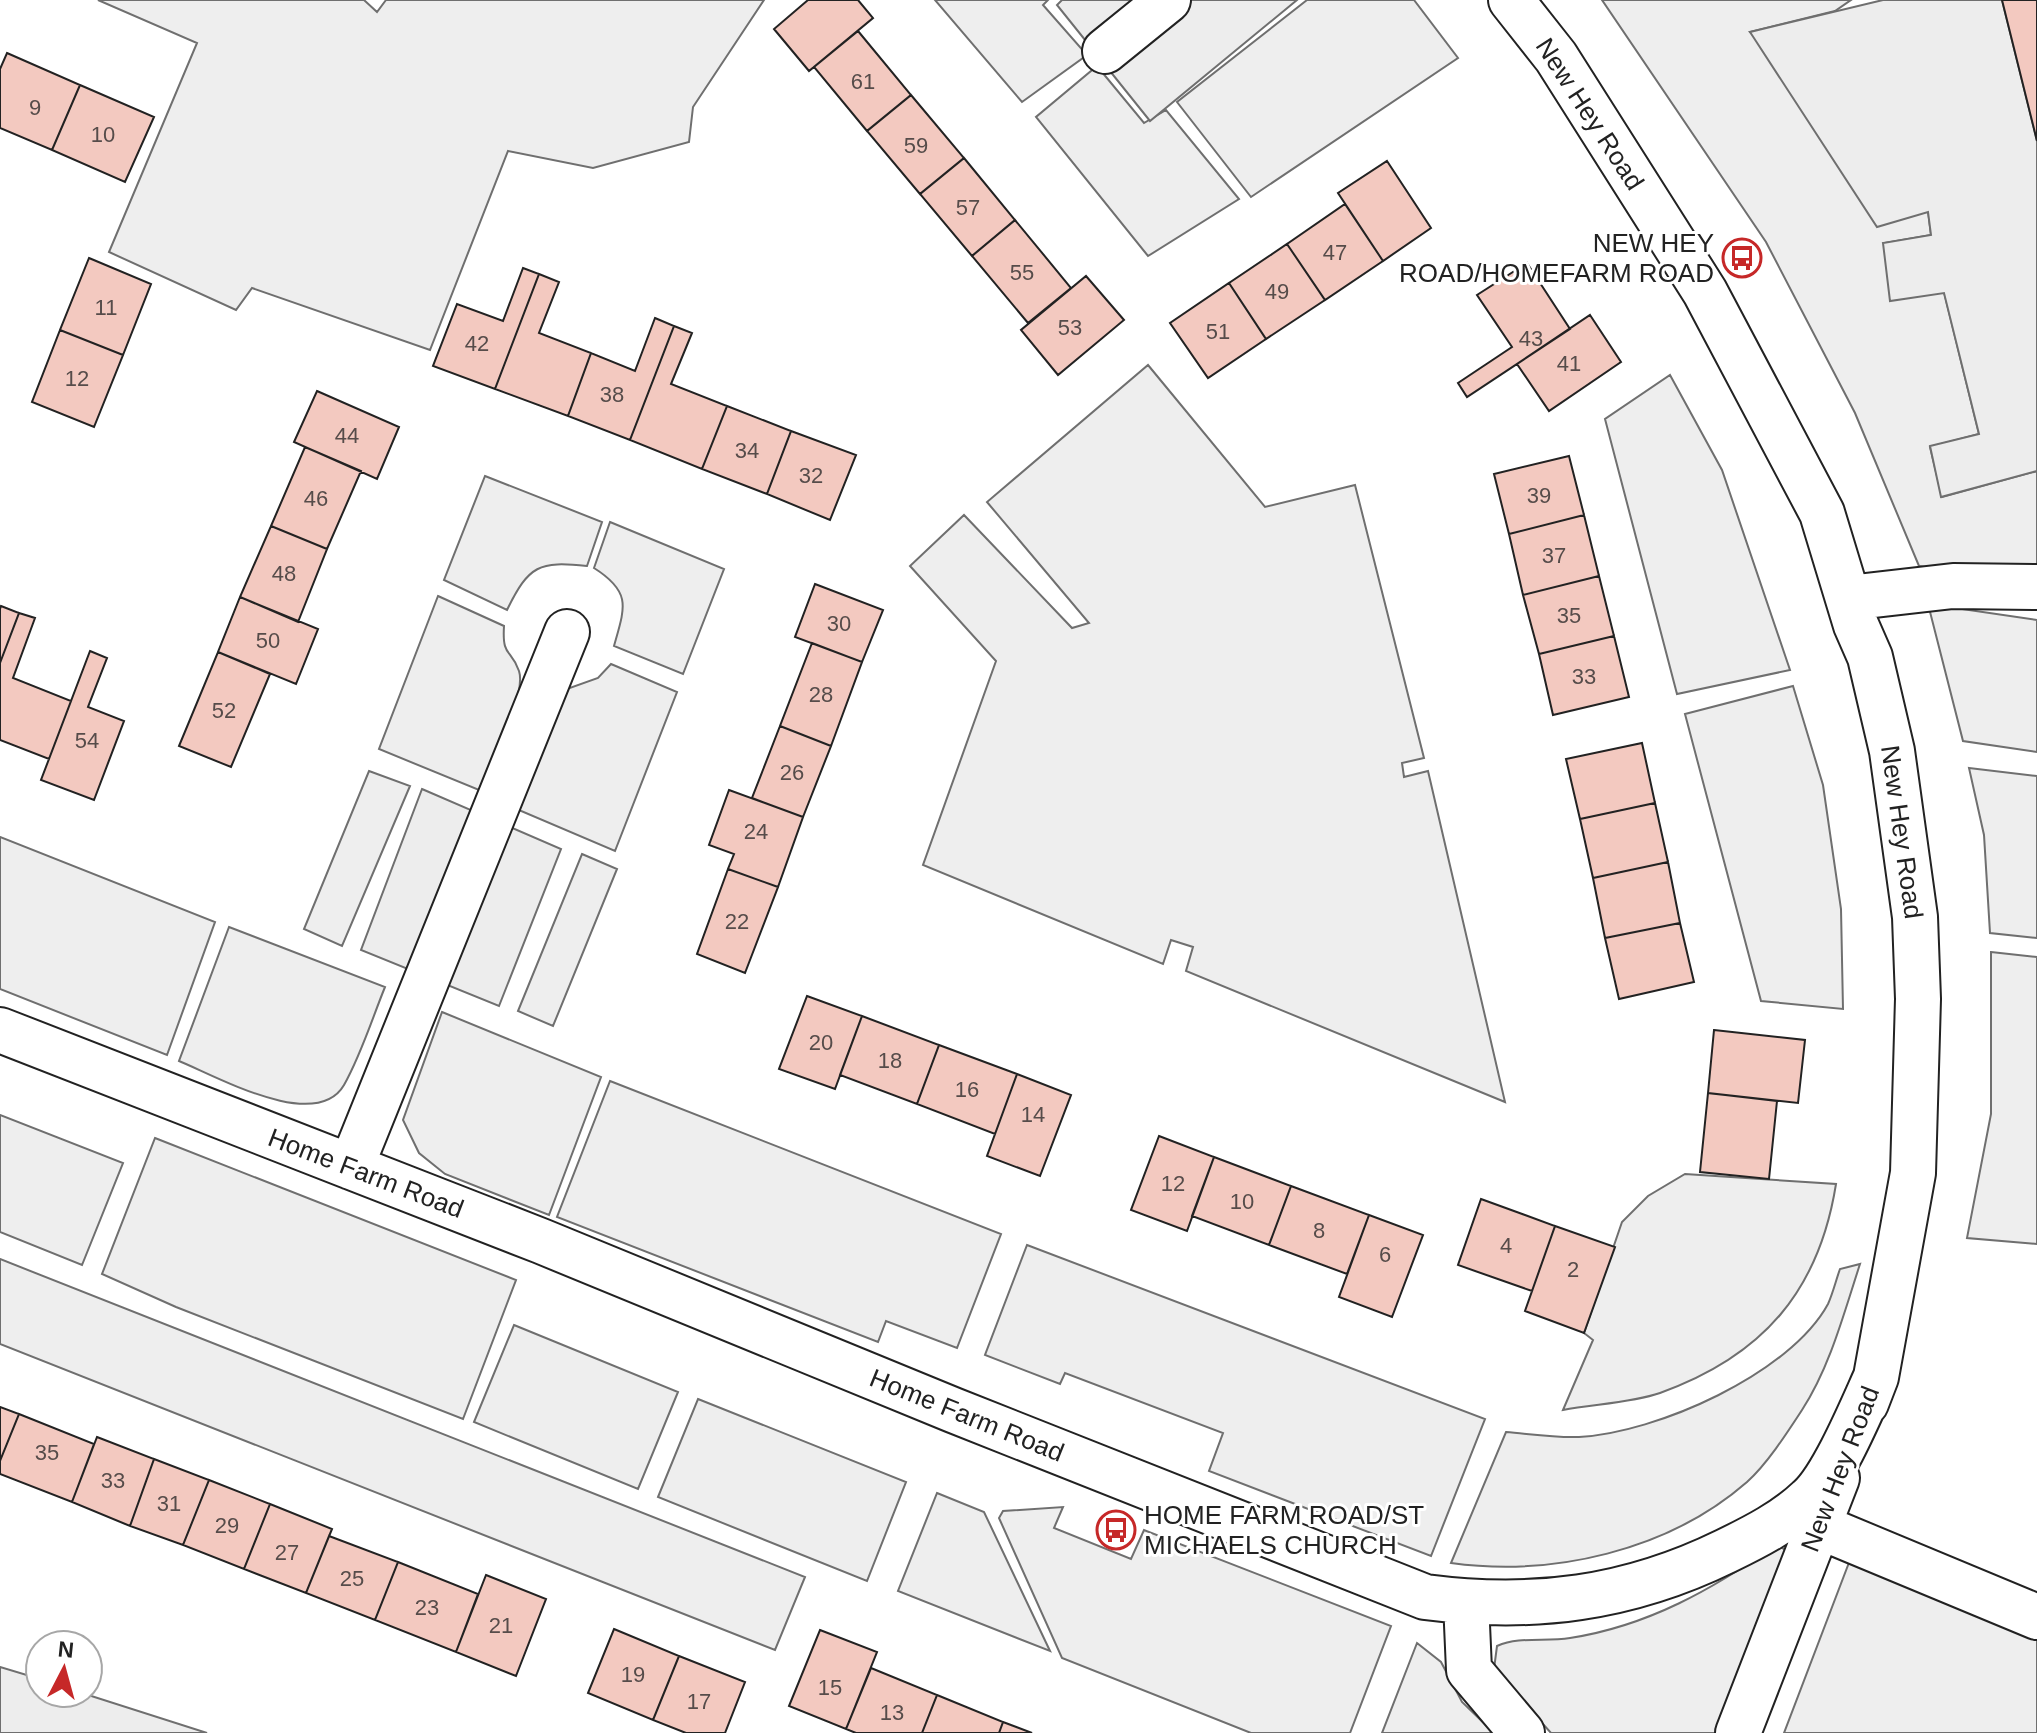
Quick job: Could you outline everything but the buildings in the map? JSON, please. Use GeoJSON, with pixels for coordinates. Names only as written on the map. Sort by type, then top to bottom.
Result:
{"type":"FeatureCollection","features":[{"type":"Feature","properties":{"kind":"street"},"geometry":{"type":"LineString","coordinates":[[1105,51],[1168,0]]}},
{"type":"Feature","properties":{"kind":"street","name":"New Hey Road"},"geometry":{"type":"LineString","coordinates":[[1511,0],[1556,57],[1705,292],[1822,513],[1870,657],[1892,751],[1915,917],[1918,999],[1913,1173],[1876,1377],[1738,1733]]}},
{"type":"Feature","properties":{"kind":"street"},"geometry":{"type":"LineString","coordinates":[[1848,598],[1953,586],[2037,587]]}},
{"type":"Feature","properties":{"kind":"street"},"geometry":{"type":"LineString","coordinates":[[351,1167],[567,632]]}},
{"type":"Feature","properties":{"kind":"street","name":"Home Farm Road"},"geometry":{"type":"LineString","coordinates":[[0,1030],[351,1167],[1425,1597],[1466,1602],[1532,1603],[1604,1595],[1675,1576],[1754,1537],[1811,1498],[1847,1439],[1876,1377]]}},
{"type":"Feature","properties":{"kind":"street"},"geometry":{"type":"LineString","coordinates":[[1818,1526],[2037,1617]]}},
{"type":"Feature","properties":{"kind":"street"},"geometry":{"type":"LineString","coordinates":[[1466,1602],[1469,1670],[1522,1733]]}},
{"type":"Feature","properties":{"kind":"shaded area"},"geometry":{"type":"Polygon","coordinates":[[[98,0],[364,0],[377,12],[386,0],[764,0],[693,107],[689,142],[593,168],[508,151],[430,350],[252,288],[236,310],[109,252],[197,43],[98,0]]]}},
{"type":"Feature","properties":{"kind":"shaded area"},"geometry":{"type":"Polygon","coordinates":[[[935,0],[1048,0],[1043,5],[1087,55],[1022,102],[935,0]]]}},
{"type":"Feature","properties":{"kind":"shaded area"},"geometry":{"type":"Polygon","coordinates":[[[1062,0],[1297,0],[1150,121],[1057,5],[1062,0]]]}},
{"type":"Feature","properties":{"kind":"shaded area"},"geometry":{"type":"Polygon","coordinates":[[[1307,0],[1414,0],[1458,58],[1251,197],[1177,102],[1307,0]]]}},
{"type":"Feature","properties":{"kind":"shaded area"},"geometry":{"type":"Polygon","coordinates":[[[1602,0],[1851,0],[1835,11],[1750,32],[1928,211],[1931,235],[1884,243],[1944,292],[1979,434],[1930,447],[1942,497],[2037,471],[2037,584],[1919,566],[1855,413],[1766,242],[1602,0]]]}},
{"type":"Feature","properties":{"kind":"shaded area"},"geometry":{"type":"Polygon","coordinates":[[[1883,0],[2002,0],[2037,141],[2037,471],[1941,497],[1930,446],[1979,434],[1944,293],[1890,301],[1883,243],[1931,235],[1928,212],[1877,227],[1750,32],[1883,0]]]}},
{"type":"Feature","properties":{"kind":"shaded area"},"geometry":{"type":"Polygon","coordinates":[[[1097,66],[1144,123],[1166,110],[1239,199],[1148,256],[1036,117],[1097,66]]]}},
{"type":"Feature","properties":{"kind":"shaded area"},"geometry":{"type":"Polygon","coordinates":[[[1148,365],[1265,507],[1355,485],[1424,758],[1402,763],[1404,777],[1428,771],[1505,1102],[1186,971],[1193,947],[1171,940],[1163,964],[923,865],[996,661],[910,566],[964,515],[1072,628],[1089,623],[987,502],[1148,365]]]}},
{"type":"Feature","properties":{"kind":"shaded area"},"geometry":{"type":"Polygon","coordinates":[[[1670,375],[1722,470],[1790,670],[1677,694],[1605,419],[1670,375]]]}},
{"type":"Feature","properties":{"kind":"shaded area"},"geometry":{"type":"Polygon","coordinates":[[[485,476],[602,522],[587,566],[557,564],[537,569],[522,583],[507,610],[444,580],[485,476]]]}},
{"type":"Feature","properties":{"kind":"shaded area"},"geometry":{"type":"Polygon","coordinates":[[[610,522],[724,569],[683,674],[614,646],[623,611],[620,593],[594,568],[610,522]]]}},
{"type":"Feature","properties":{"kind":"shaded area"},"geometry":{"type":"Polygon","coordinates":[[[438,596],[504,626],[506,648],[519,671],[518,696],[513,713],[479,790],[379,749],[438,596]]]}},
{"type":"Feature","properties":{"kind":"shaded area"},"geometry":{"type":"Polygon","coordinates":[[[1928,604],[2037,620],[2037,752],[1963,741],[1928,604]]]}},
{"type":"Feature","properties":{"kind":"shaded area"},"geometry":{"type":"Polygon","coordinates":[[[611,664],[677,692],[615,851],[507,805],[550,695],[598,678],[611,664]]]}},
{"type":"Feature","properties":{"kind":"shaded area"},"geometry":{"type":"Polygon","coordinates":[[[1793,686],[1823,785],[1841,909],[1843,1009],[1761,1001],[1685,714],[1793,686]]]}},
{"type":"Feature","properties":{"kind":"shaded area"},"geometry":{"type":"Polygon","coordinates":[[[1969,768],[2037,776],[2037,938],[1990,933],[1984,835],[1969,768]]]}},
{"type":"Feature","properties":{"kind":"shaded area"},"geometry":{"type":"Polygon","coordinates":[[[369,771],[410,786],[342,946],[304,929],[369,771]]]}},
{"type":"Feature","properties":{"kind":"shaded area"},"geometry":{"type":"Polygon","coordinates":[[[422,789],[561,849],[499,1006],[361,950],[422,789]]]}},
{"type":"Feature","properties":{"kind":"shaded area"},"geometry":{"type":"Polygon","coordinates":[[[0,837],[215,922],[167,1055],[0,989],[0,837]]]}},
{"type":"Feature","properties":{"kind":"shaded area"},"geometry":{"type":"Polygon","coordinates":[[[582,854],[617,869],[553,1026],[518,1011],[582,854]]]}},
{"type":"Feature","properties":{"kind":"shaded area"},"geometry":{"type":"Polygon","coordinates":[[[229,927],[385,987],[350,1073],[344,1085],[330,1098],[312,1104],[265,1097],[179,1061],[229,927]]]}},
{"type":"Feature","properties":{"kind":"shaded area"},"geometry":{"type":"Polygon","coordinates":[[[1991,952],[2037,957],[2037,1244],[1967,1238],[1991,1114],[1991,952]]]}},
{"type":"Feature","properties":{"kind":"shaded area"},"geometry":{"type":"Polygon","coordinates":[[[442,1012],[601,1077],[549,1215],[445,1174],[419,1153],[403,1120],[442,1012]]]}},
{"type":"Feature","properties":{"kind":"shaded area"},"geometry":{"type":"Polygon","coordinates":[[[610,1081],[1001,1234],[957,1348],[886,1321],[878,1342],[557,1217],[610,1081]]]}},
{"type":"Feature","properties":{"kind":"shaded area"},"geometry":{"type":"Polygon","coordinates":[[[0,1115],[123,1163],[82,1265],[0,1232],[0,1115]]]}},
{"type":"Feature","properties":{"kind":"shaded area"},"geometry":{"type":"Polygon","coordinates":[[[155,1138],[516,1280],[463,1419],[176,1307],[102,1274],[155,1138]]]}},
{"type":"Feature","properties":{"kind":"shaded area"},"geometry":{"type":"Polygon","coordinates":[[[1685,1174],[1836,1184],[1816,1257],[1780,1315],[1729,1360],[1660,1393],[1563,1410],[1593,1340],[1584,1333],[1622,1222],[1648,1196],[1685,1174]]]}},
{"type":"Feature","properties":{"kind":"shaded area"},"geometry":{"type":"Polygon","coordinates":[[[1027,1245],[1485,1419],[1431,1556],[1209,1471],[1223,1433],[1065,1373],[1060,1384],[985,1355],[1027,1245]]]}},
{"type":"Feature","properties":{"kind":"shaded area"},"geometry":{"type":"Polygon","coordinates":[[[0,1259],[805,1577],[775,1650],[0,1344],[0,1259]]]}},
{"type":"Feature","properties":{"kind":"shaded area"},"geometry":{"type":"Polygon","coordinates":[[[1860,1264],[1828,1358],[1802,1410],[1754,1475],[1716,1506],[1682,1526],[1607,1554],[1529,1566],[1451,1563],[1506,1432],[1570,1437],[1610,1433],[1682,1412],[1718,1395],[1784,1354],[1810,1330],[1828,1304],[1840,1269],[1860,1264]]]}},
{"type":"Feature","properties":{"kind":"shaded area"},"geometry":{"type":"Polygon","coordinates":[[[514,1325],[678,1392],[638,1489],[474,1422],[514,1325]]]}},
{"type":"Feature","properties":{"kind":"shaded area"},"geometry":{"type":"Polygon","coordinates":[[[698,1399],[906,1482],[867,1581],[658,1497],[698,1399]]]}},
{"type":"Feature","properties":{"kind":"shaded area"},"geometry":{"type":"Polygon","coordinates":[[[937,1493],[984,1512],[1050,1651],[898,1591],[937,1493]]]}},
{"type":"Feature","properties":{"kind":"shaded area"},"geometry":{"type":"Polygon","coordinates":[[[1063,1507],[1054,1528],[1131,1559],[1144,1530],[1391,1626],[1350,1733],[1251,1733],[1062,1658],[999,1518],[1003,1511],[1063,1507]]]}},
{"type":"Feature","properties":{"kind":"shaded area"},"geometry":{"type":"Polygon","coordinates":[[[1776,1545],[1790,1552],[1716,1733],[1551,1733],[1494,1669],[1497,1646],[1515,1641],[1570,1638],[1626,1625],[1704,1591],[1776,1545]]]}},
{"type":"Feature","properties":{"kind":"shaded area"},"geometry":{"type":"Polygon","coordinates":[[[1850,1560],[2037,1630],[2037,1733],[1784,1733],[1850,1560]]]}},
{"type":"Feature","properties":{"kind":"shaded area"},"geometry":{"type":"Polygon","coordinates":[[[1417,1643],[1441,1662],[1462,1702],[1494,1733],[1382,1733],[1417,1643]]]}},
{"type":"Feature","properties":{"kind":"shaded area"},"geometry":{"type":"Polygon","coordinates":[[[0,1667],[24,1674],[24,1709],[104,1709],[104,1700],[207,1733],[0,1733],[0,1667]]]}},
{"type":"Feature","properties":{"kind":"place","name":"NEW HEY ROAD/HOMEFARM ROAD"},"geometry":{"type":"Point","coordinates":[1742,258]}},
{"type":"Feature","properties":{"kind":"place","name":"HOME FARM ROAD/ST MICHAELS CHURCH"},"geometry":{"type":"Point","coordinates":[1116,1530]}}]}
